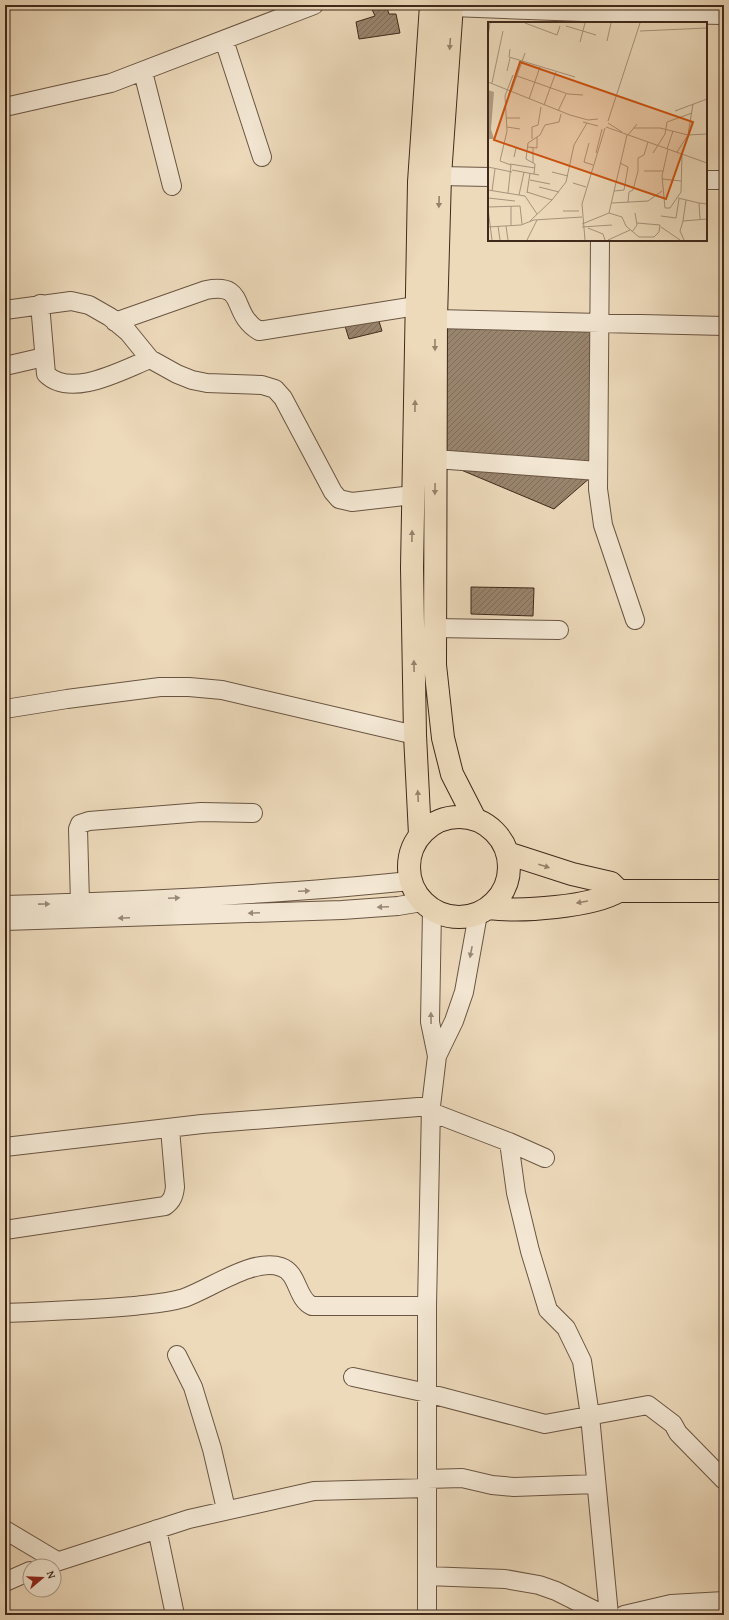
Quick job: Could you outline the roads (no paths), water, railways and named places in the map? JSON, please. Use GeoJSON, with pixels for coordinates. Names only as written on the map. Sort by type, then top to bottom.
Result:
{"type":"FeatureCollection","features":[{"type":"Feature","properties":{"kind":"highway"},"geometry":{"type":"LineString","coordinates":[[420,835],[415,735],[412,568],[419,182],[431,5]]}},
{"type":"Feature","properties":{"kind":"highway"},"geometry":{"type":"LineString","coordinates":[[452,6],[440,176],[436,319],[435,665],[443,738],[452,774],[475,819]]}},
{"type":"Feature","properties":{"kind":"highway"},"geometry":{"type":"LineString","coordinates":[[451,817],[475,819],[486,824],[495,832],[507,853],[509,866],[508,878],[498,900],[484,911],[467,918],[455,918],[443,915],[427,906],[415,892],[410,881],[408,869],[409,857],[413,845],[420,835],[429,826],[439,820],[451,817]]}},
{"type":"Feature","properties":{"kind":"highway"},"geometry":{"type":"LineString","coordinates":[[507,853],[566,872],[611,883],[619,891]]}},
{"type":"Feature","properties":{"kind":"highway"},"geometry":{"type":"LineString","coordinates":[[484,911],[554,907],[602,898],[619,891],[724,891]]}},
{"type":"Feature","properties":{"kind":"street"},"geometry":{"type":"LineString","coordinates":[[5,107],[111,83],[143,72],[314,5]]}},
{"type":"Feature","properties":{"kind":"street"},"geometry":{"type":"LineString","coordinates":[[452,6],[608,18],[724,15]]}},
{"type":"Feature","properties":{"kind":"street"},"geometry":{"type":"LineString","coordinates":[[224,40],[262,157]]}},
{"type":"Feature","properties":{"kind":"street"},"geometry":{"type":"LineString","coordinates":[[143,72],[172,186]]}},
{"type":"Feature","properties":{"kind":"street"},"geometry":{"type":"LineString","coordinates":[[440,176],[488,177]]}},
{"type":"Feature","properties":{"kind":"street"},"geometry":{"type":"LineString","coordinates":[[707,180],[724,180]]}},
{"type":"Feature","properties":{"kind":"street"},"geometry":{"type":"LineString","coordinates":[[600,241],[598,489],[603,525],[635,620]]}},
{"type":"Feature","properties":{"kind":"street"},"geometry":{"type":"LineString","coordinates":[[116,322],[206,290],[218,288],[228,289],[235,296],[243,317],[250,326],[259,331],[416,306]]}},
{"type":"Feature","properties":{"kind":"street"},"geometry":{"type":"LineString","coordinates":[[5,310],[40,304],[71,301],[89,305],[116,322],[128,332],[150,359],[177,374],[192,380],[207,383],[262,385],[275,389],[283,398],[333,492],[339,499],[352,502],[413,495]]}},
{"type":"Feature","properties":{"kind":"street"},"geometry":{"type":"LineString","coordinates":[[40,304],[46,374],[60,384],[85,384],[150,359]]}},
{"type":"Feature","properties":{"kind":"street"},"geometry":{"type":"LineString","coordinates":[[436,319],[724,326]]}},
{"type":"Feature","properties":{"kind":"street"},"geometry":{"type":"LineString","coordinates":[[5,366],[44,357]]}},
{"type":"Feature","properties":{"kind":"street"},"geometry":{"type":"LineString","coordinates":[[435,459],[598,471]]}},
{"type":"Feature","properties":{"kind":"street"},"geometry":{"type":"LineString","coordinates":[[435,628],[559,630]]}},
{"type":"Feature","properties":{"kind":"street"},"geometry":{"type":"LineString","coordinates":[[5,709],[160,686],[189,687],[222,690],[415,735]]}},
{"type":"Feature","properties":{"kind":"street"},"geometry":{"type":"LineString","coordinates":[[80,903],[78,829],[80,824],[89,821],[201,812],[253,813]]}},
{"type":"Feature","properties":{"kind":"street"},"geometry":{"type":"LineString","coordinates":[[5,905],[80,903],[336,889],[410,881]]}},
{"type":"Feature","properties":{"kind":"street"},"geometry":{"type":"LineString","coordinates":[[5,921],[427,906],[430,1022],[437,1056],[431,1109],[427,1306],[427,1615]]}},
{"type":"Feature","properties":{"kind":"street"},"geometry":{"type":"LineString","coordinates":[[437,1056],[454,1021],[464,992],[484,911]]}},
{"type":"Feature","properties":{"kind":"street"},"geometry":{"type":"LineString","coordinates":[[5,1148],[202,1124],[431,1109],[545,1158]]}},
{"type":"Feature","properties":{"kind":"street"},"geometry":{"type":"LineString","coordinates":[[5,1230],[138,1212],[165,1206],[170,1203],[175,1188],[170,1129]]}},
{"type":"Feature","properties":{"kind":"street"},"geometry":{"type":"LineString","coordinates":[[509,1142],[513,1180],[548,1310],[566,1328],[582,1361],[590,1416],[608,1615]]}},
{"type":"Feature","properties":{"kind":"street"},"geometry":{"type":"LineString","coordinates":[[5,1312],[91,1310],[160,1303],[184,1298],[233,1275],[266,1265],[281,1267],[287,1270],[293,1278],[306,1303],[312,1306],[427,1306]]}},
{"type":"Feature","properties":{"kind":"street"},"geometry":{"type":"LineString","coordinates":[[177,1355],[193,1387],[212,1449],[226,1510]]}},
{"type":"Feature","properties":{"kind":"street"},"geometry":{"type":"LineString","coordinates":[[353,1377],[427,1393],[545,1424],[648,1405],[673,1424],[678,1433],[724,1480]]}},
{"type":"Feature","properties":{"kind":"street"},"geometry":{"type":"LineString","coordinates":[[62,1559],[157,1528],[226,1510],[314,1491],[427,1484],[462,1478],[492,1485],[514,1487],[596,1484]]}},
{"type":"Feature","properties":{"kind":"street"},"geometry":{"type":"LineString","coordinates":[[157,1528],[174,1615]]}},
{"type":"Feature","properties":{"kind":"street"},"geometry":{"type":"LineString","coordinates":[[5,1530],[44,1558]]}},
{"type":"Feature","properties":{"kind":"street"},"geometry":{"type":"LineString","coordinates":[[5,1582],[22,1575]]}},
{"type":"Feature","properties":{"kind":"street"},"geometry":{"type":"LineString","coordinates":[[427,1576],[505,1579],[539,1585],[604,1615]]}},
{"type":"Feature","properties":{"kind":"street"},"geometry":{"type":"LineString","coordinates":[[624,1615],[671,1604],[724,1601]]}}]}
